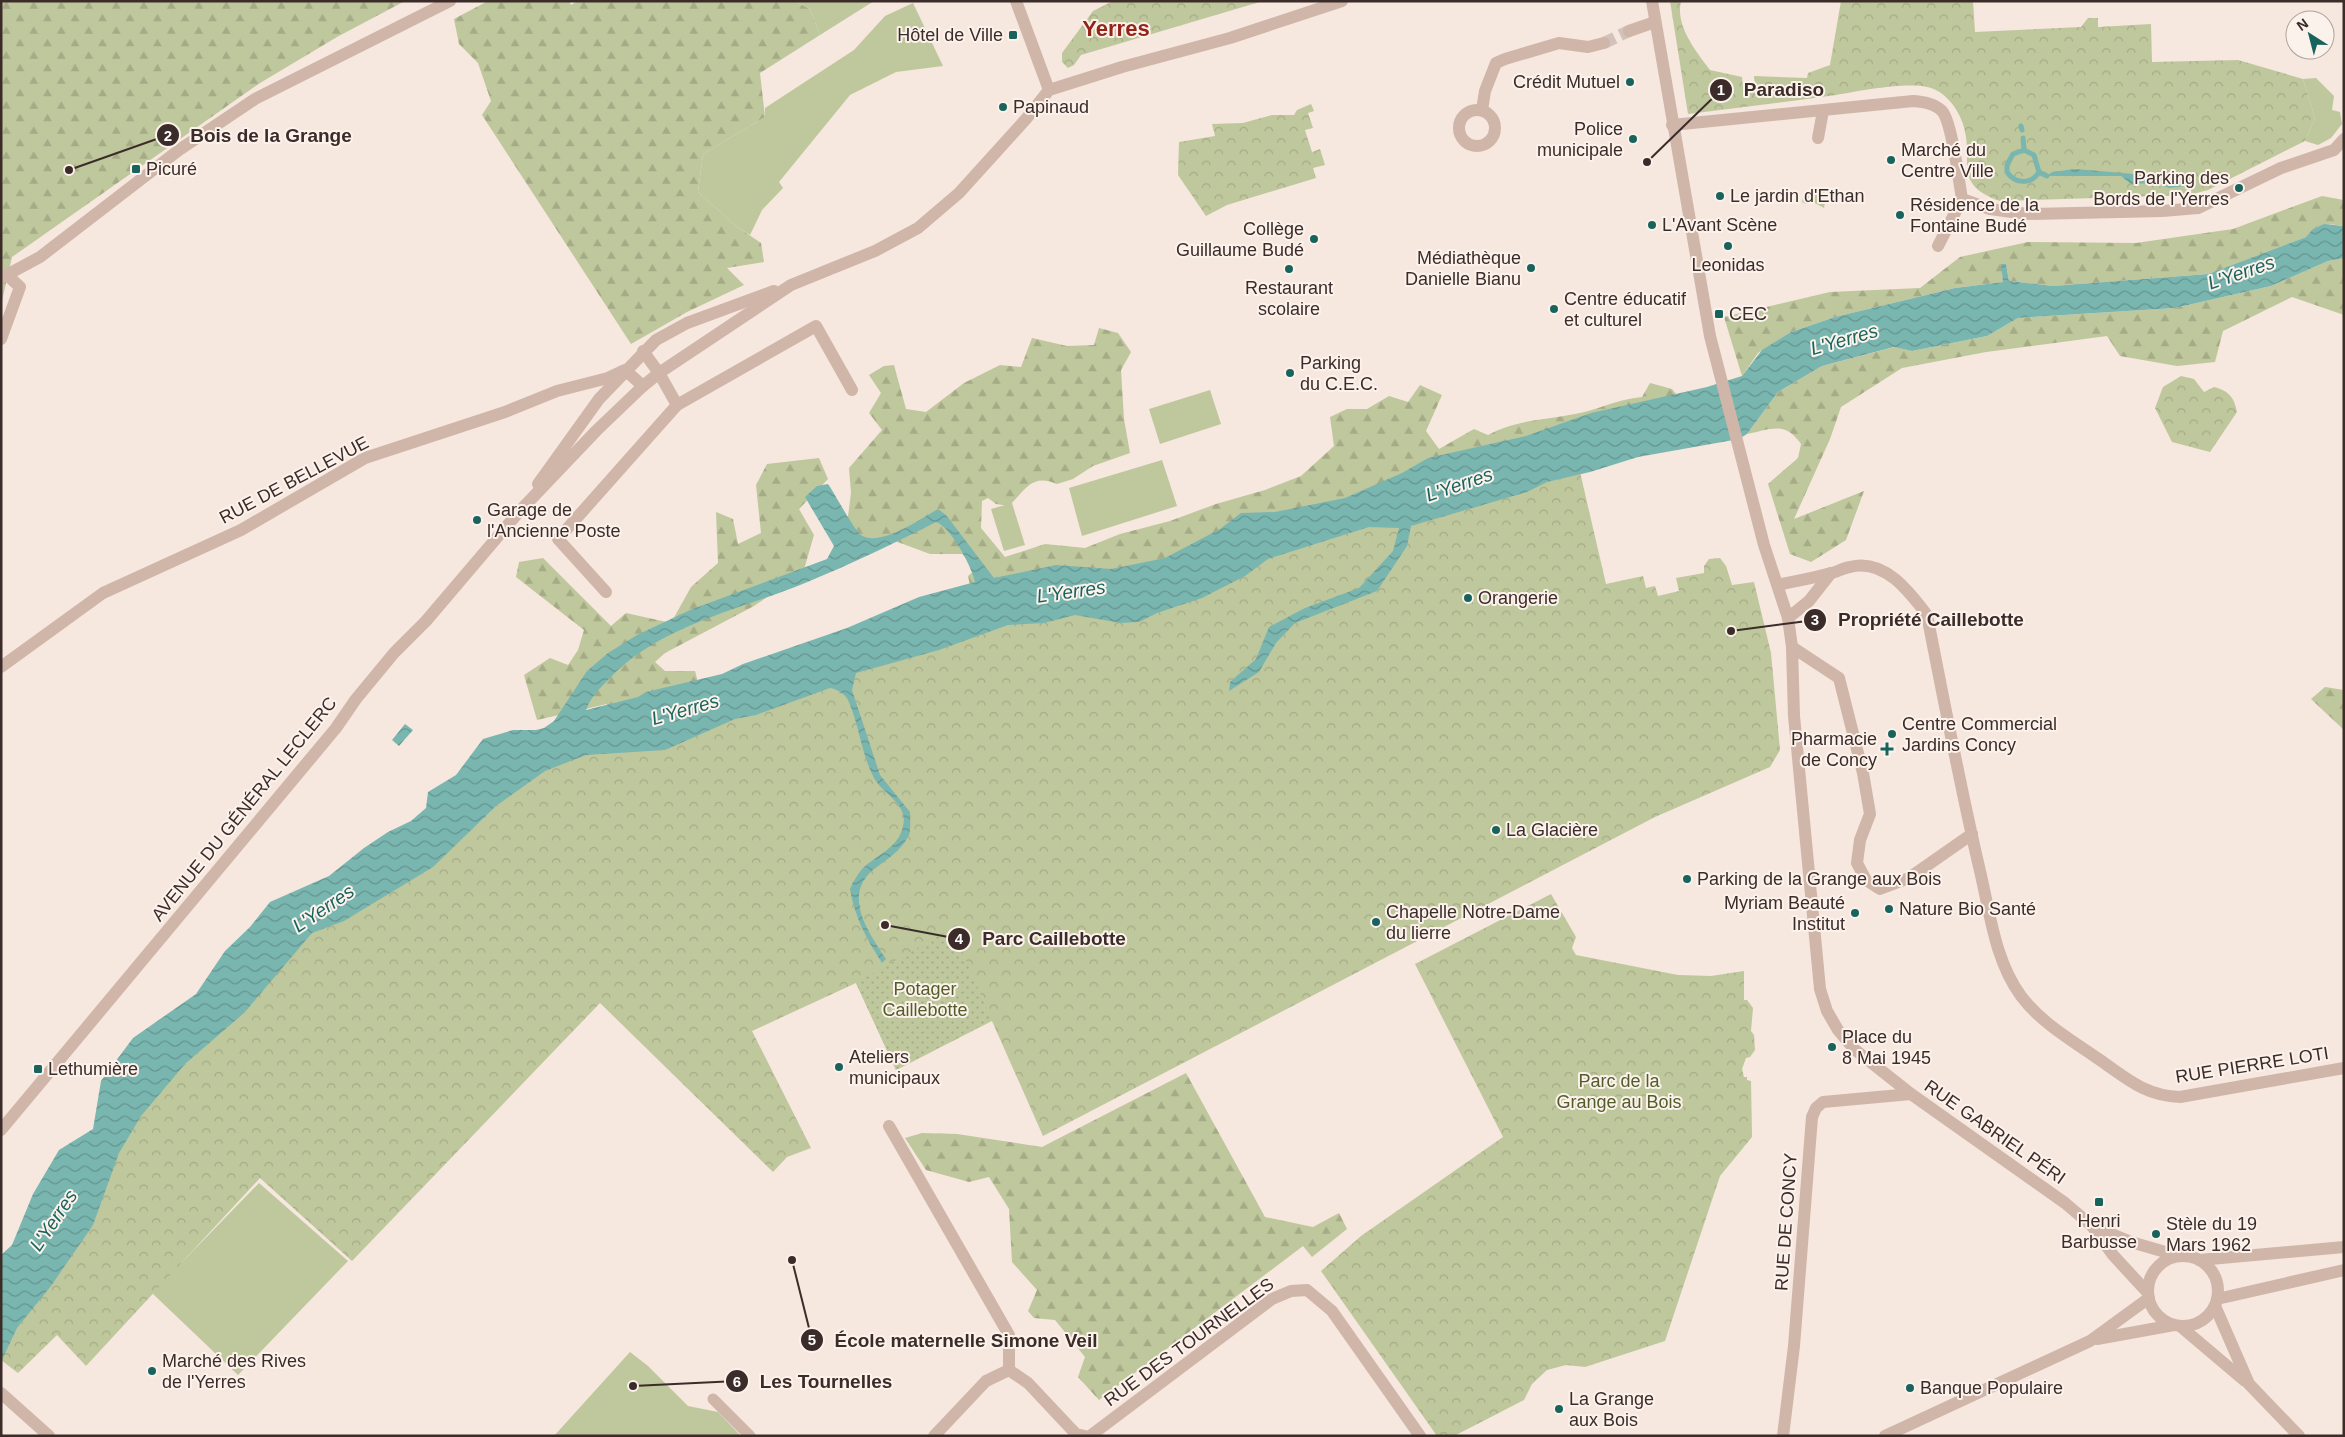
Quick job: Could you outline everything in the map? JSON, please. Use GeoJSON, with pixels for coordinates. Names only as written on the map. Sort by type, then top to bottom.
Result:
{"type":"FeatureCollection","features":[{"type":"Feature","properties":{"kind":"street"},"geometry":{"type":"LineString","coordinates":[[1,339],[20,287],[4,276],[40,257],[179,150],[255,99],[450,1]]}},
{"type":"Feature","properties":{"kind":"street"},"geometry":{"type":"LineString","coordinates":[[1016,1],[1049,90]]}},
{"type":"Feature","properties":{"kind":"street"},"geometry":{"type":"LineString","coordinates":[[791,285],[875,251],[918,228],[958,193],[1026,119],[1049,90],[1122,66],[1230,38],[1342,1]]}},
{"type":"Feature","properties":{"kind":"street","name":"RUE GABRIEL PÉRI"},"geometry":{"type":"LineString","coordinates":[[1652,1],[1702,296],[1719,372],[1764,545],[1788,618],[1792,647],[1794,716],[1820,989],[1827,1011],[1838,1030],[1854,1049],[1910,1094],[2066,1203],[2092,1226],[2112,1255],[2148,1295]]}},
{"type":"Feature","properties":{"kind":"street"},"geometry":{"type":"LineString","coordinates":[[1629,31],[1655,22]]}},
{"type":"Feature","properties":{"kind":"street"},"geometry":{"type":"LineString","coordinates":[[1482,110],[1485,92],[1496,63],[1559,43],[1588,47],[1604,43]]}},
{"type":"Feature","properties":{"kind":"street"},"geometry":{"type":"LineString","coordinates":[[1672,125],[1913,101],[1930,103],[1943,112],[1949,130],[1962,199],[1938,246]]}},
{"type":"Feature","properties":{"kind":"street"},"geometry":{"type":"LineString","coordinates":[[1818,138],[1823,110]]}},
{"type":"Feature","properties":{"kind":"street"},"geometry":{"type":"LineString","coordinates":[[1962,199],[1990,209],[2027,214],[2162,211],[2198,208],[2281,168],[2334,150],[2344,139]]}},
{"type":"Feature","properties":{"kind":"street","name":"AVENUE DU GÉNÉRAL LECLERC"},"geometry":{"type":"LineString","coordinates":[[517,514],[599,399],[656,340],[687,323],[724,307],[791,285]]}},
{"type":"Feature","properties":{"kind":"street","name":"AVENUE DU GÉNÉRAL LECLERC"},"geometry":{"type":"LineString","coordinates":[[1,1130],[336,728],[356,699],[394,653],[426,621],[517,514],[596,431],[659,373],[791,285]]}},
{"type":"Feature","properties":{"kind":"street"},"geometry":{"type":"LineString","coordinates":[[606,592],[558,539],[677,405],[816,326],[852,390]]}},
{"type":"Feature","properties":{"kind":"street"},"geometry":{"type":"LineString","coordinates":[[644,351],[677,405]]}},
{"type":"Feature","properties":{"kind":"street"},"geometry":{"type":"LineString","coordinates":[[625,370],[644,386]]}},
{"type":"Feature","properties":{"kind":"street","name":"RUE DE BELLEVUE"},"geometry":{"type":"LineString","coordinates":[[1,667],[103,592],[241,530],[365,458],[505,412],[557,391],[608,378],[625,370]]}},
{"type":"Feature","properties":{"kind":"street","name":"RUE PIERRE LOTI"},"geometry":{"type":"LineString","coordinates":[[1778,584],[1831,574],[1851,566],[1871,567],[1888,573],[1909,592],[1927,616],[1997,944],[2012,982],[2032,1009],[2046,1022],[2132,1083],[2155,1095],[2180,1097],[2344,1068]]}},
{"type":"Feature","properties":{"kind":"street"},"geometry":{"type":"LineString","coordinates":[[1788,618],[1809,601],[1831,574]]}},
{"type":"Feature","properties":{"kind":"street"},"geometry":{"type":"LineString","coordinates":[[1792,647],[1840,678],[1863,774],[1870,814],[1860,840],[1856,863],[1866,880],[1880,888],[1909,878],[1972,834]]}},
{"type":"Feature","properties":{"kind":"street","name":"RUE DE CONCY"},"geometry":{"type":"LineString","coordinates":[[1783,1436],[1794,1346],[1812,1116],[1816,1108],[1823,1102],[1910,1094]]}},
{"type":"Feature","properties":{"kind":"street"},"geometry":{"type":"LineString","coordinates":[[889,1126],[1009,1335],[1009,1370]]}},
{"type":"Feature","properties":{"kind":"street","name":"RUE GABRIEL PÉRI"},"geometry":{"type":"LineString","coordinates":[[2092,1226],[2131,1242],[2181,1256]]}},
{"type":"Feature","properties":{"kind":"street"},"geometry":{"type":"LineString","coordinates":[[1885,1436],[2090,1341],[2148,1295],[2154,1272],[2170,1259],[2181,1256],[2199,1260],[2344,1247]]}},
{"type":"Feature","properties":{"kind":"street"},"geometry":{"type":"LineString","coordinates":[[2199,1260],[2215,1276],[2218,1287],[2216,1302],[2249,1384]]}},
{"type":"Feature","properties":{"kind":"street"},"geometry":{"type":"LineString","coordinates":[[2090,1341],[2200,1321],[2216,1302],[2344,1270]]}},
{"type":"Feature","properties":{"kind":"street","name":"RUE DES TOURNELLES"},"geometry":{"type":"LineString","coordinates":[[1090,1436],[1272,1299],[1291,1291],[1307,1290],[1332,1312],[1420,1436]]}},
{"type":"Feature","properties":{"kind":"street"},"geometry":{"type":"LineString","coordinates":[[2148,1295],[2157,1315],[2177,1325],[2249,1384],[2299,1436]]}},
{"type":"Feature","properties":{"kind":"street"},"geometry":{"type":"LineString","coordinates":[[934,1436],[986,1381],[1009,1370]]}},
{"type":"Feature","properties":{"kind":"street"},"geometry":{"type":"LineString","coordinates":[[1009,1370],[1028,1383],[1076,1434],[1085,1436]]}},
{"type":"Feature","properties":{"kind":"street"},"geometry":{"type":"LineString","coordinates":[[3,1394],[49,1436]]}},
{"type":"Feature","properties":{"kind":"street"},"geometry":{"type":"LineString","coordinates":[[713,1399],[750,1436]]}},
{"type":"Feature","properties":{"kind":"green space"},"geometry":{"type":"Polygon","coordinates":[[[1,1],[405,1],[337,37],[260,83],[12,257],[1,305],[1,1]]]}},
{"type":"Feature","properties":{"kind":"green space"},"geometry":{"type":"Polygon","coordinates":[[[488,1],[569,1],[571,5],[578,1],[794,1],[810,9],[820,35],[760,73],[765,117],[703,154],[698,192],[736,226],[761,243],[764,262],[727,268],[744,285],[687,312],[631,344],[482,115],[491,101],[478,63],[459,44],[454,19],[488,1]]]}},
{"type":"Feature","properties":{"kind":"green space"},"geometry":{"type":"Polygon","coordinates":[[[794,1],[874,1],[820,35],[810,9],[794,1]]]}},
{"type":"Feature","properties":{"kind":"green space"},"geometry":{"type":"Polygon","coordinates":[[[1113,1],[1263,1],[1081,55],[1074,65],[1068,68],[1062,62],[1062,53],[1093,11],[1113,1]]]}},
{"type":"Feature","properties":{"kind":"green space"},"geometry":{"type":"Polygon","coordinates":[[[1670,1],[1681,1],[1681,20],[1684,29],[1693,46],[1710,70],[1742,77],[1743,87],[1755,86],[1754,76],[1807,78],[1808,73],[1830,65],[1841,1],[1973,1],[1975,32],[2081,27],[2088,18],[2098,18],[2098,27],[2151,24],[2152,62],[2238,60],[2303,79],[2315,118],[2305,141],[2208,190],[2189,195],[2000,201],[1975,187],[1970,179],[1968,170],[1966,137],[1961,118],[1945,96],[1927,87],[1882,88],[1688,114],[1670,1]]]}},
{"type":"Feature","properties":{"kind":"green space"},"geometry":{"type":"Polygon","coordinates":[[[913,3],[943,66],[896,72],[850,95],[779,182],[783,188],[762,210],[750,235],[736,226],[698,192],[703,154],[765,117],[765,108],[854,50],[885,16],[913,3]]]}},
{"type":"Feature","properties":{"kind":"green space"},"geometry":{"type":"Polygon","coordinates":[[[2316,78],[2334,96],[2332,110],[2340,112],[2342,124],[2331,138],[2318,145],[2305,141],[2315,118],[2303,79],[2316,78]]]}},
{"type":"Feature","properties":{"kind":"green space"},"geometry":{"type":"Polygon","coordinates":[[[1311,104],[1314,111],[1308,113],[1313,128],[1305,130],[1312,152],[1320,149],[1325,165],[1313,168],[1316,178],[1227,205],[1206,216],[1178,175],[1179,142],[1215,136],[1212,124],[1243,123],[1272,115],[1294,115],[1297,110],[1311,104]]]}},
{"type":"Feature","properties":{"kind":"green space"},"geometry":{"type":"Polygon","coordinates":[[[1823,189],[1826,197],[1824,208],[1813,202],[1806,204],[1802,202],[1804,193],[1823,189]]]}},
{"type":"Feature","properties":{"kind":"green space"},"geometry":{"type":"Polygon","coordinates":[[[2322,196],[2344,200],[2344,226],[2323,225],[2306,237],[2208,274],[2053,286],[2009,281],[2006,264],[2002,264],[2003,282],[1955,288],[1835,317],[1791,332],[1758,353],[1742,376],[1724,317],[1830,292],[1920,288],[1960,257],[2028,242],[2136,243],[2233,229],[2322,196]]]}},
{"type":"Feature","properties":{"kind":"green space"},"geometry":{"type":"Polygon","coordinates":[[[2344,258],[2344,315],[2292,297],[2223,331],[2215,362],[2177,366],[2120,356],[2107,336],[1986,352],[1902,368],[1841,407],[1830,439],[1794,519],[1864,491],[1846,540],[1811,562],[1790,554],[1768,484],[1798,458],[1801,444],[1789,432],[1783,429],[1777,428],[1747,434],[1778,392],[1822,366],[1895,347],[1912,351],[1987,336],[2018,318],[2175,308],[2271,286],[2328,261],[2344,258]]]}},
{"type":"Feature","properties":{"kind":"green space"},"geometry":{"type":"Polygon","coordinates":[[[1099,328],[1118,333],[1131,352],[1121,370],[1124,419],[1130,453],[1093,466],[1073,479],[1057,484],[1041,480],[1030,484],[1009,506],[996,504],[988,498],[982,501],[981,528],[1005,557],[1045,544],[1085,548],[1120,534],[1170,521],[1216,504],[1265,490],[1301,476],[1334,446],[1330,417],[1347,409],[1367,409],[1389,396],[1408,402],[1420,385],[1442,395],[1426,431],[1439,449],[1474,429],[1488,435],[1519,423],[1583,412],[1624,400],[1642,397],[1650,383],[1672,389],[1681,400],[1187,565],[971,590],[968,576],[976,569],[962,554],[930,554],[895,541],[869,542],[846,532],[851,493],[849,468],[882,430],[869,413],[881,393],[869,375],[884,366],[894,365],[906,409],[926,412],[964,383],[1000,365],[1021,367],[1032,338],[1067,346],[1094,345],[1099,328]]]}},
{"type":"Feature","properties":{"kind":"green space"},"geometry":{"type":"Polygon","coordinates":[[[2181,376],[2194,379],[2204,392],[2214,387],[2224,390],[2234,402],[2237,412],[2210,452],[2172,442],[2155,408],[2163,387],[2181,376]]]}},
{"type":"Feature","properties":{"kind":"green space"},"geometry":{"type":"Polygon","coordinates":[[[1210,390],[1221,424],[1160,444],[1149,409],[1210,390]]]}},
{"type":"Feature","properties":{"kind":"green space"},"geometry":{"type":"Polygon","coordinates":[[[819,458],[828,479],[799,509],[814,535],[803,573],[754,606],[665,653],[655,662],[665,671],[695,671],[701,694],[610,719],[607,704],[537,720],[524,675],[550,658],[568,665],[578,650],[584,630],[516,577],[519,562],[543,558],[611,626],[626,613],[671,623],[691,587],[718,563],[716,512],[733,519],[738,544],[761,533],[756,485],[767,464],[819,458]]]}},
{"type":"Feature","properties":{"kind":"green space"},"geometry":{"type":"Polygon","coordinates":[[[1162,460],[1177,506],[1082,536],[1069,488],[1162,460]]]}},
{"type":"Feature","properties":{"kind":"green space"},"geometry":{"type":"Polygon","coordinates":[[[1580,472],[1606,584],[1643,576],[1646,588],[1655,586],[1658,596],[1679,591],[1676,578],[1704,573],[1704,566],[1709,559],[1720,558],[1726,566],[1732,585],[1754,582],[1771,653],[1780,750],[1770,767],[1655,817],[1043,1136],[992,1021],[896,1070],[856,983],[752,1031],[811,1148],[787,1157],[773,1172],[600,1003],[352,1261],[260,1178],[86,1366],[57,1335],[18,1373],[1,1360],[1,1349],[121,1143],[165,1081],[308,932],[517,784],[575,754],[855,670],[1006,622],[1259,559],[1366,525],[1580,472]]]}},
{"type":"Feature","properties":{"kind":"green space"},"geometry":{"type":"Polygon","coordinates":[[[1012,503],[1025,545],[1004,551],[991,509],[1012,503]]]}},
{"type":"Feature","properties":{"kind":"green space"},"geometry":{"type":"Polygon","coordinates":[[[2325,687],[2344,690],[2344,730],[2311,699],[2325,687]]]}},
{"type":"Feature","properties":{"kind":"green space","name":"Parc de la Grange au Bois"},"geometry":{"type":"Polygon","coordinates":[[[1551,894],[1576,937],[1572,948],[1576,955],[1678,975],[1711,976],[1744,971],[1744,1000],[1747,1000],[1753,1008],[1751,1031],[1754,1035],[1755,1050],[1750,1057],[1746,1058],[1742,1069],[1744,1077],[1751,1081],[1752,1137],[1720,1176],[1665,1341],[1585,1367],[1566,1365],[1547,1370],[1532,1384],[1524,1400],[1454,1436],[1437,1436],[1321,1271],[1361,1236],[1503,1137],[1415,964],[1551,894]]]}},
{"type":"Feature","properties":{"kind":"green space","name":"Potager Caillebotte"},"geometry":{"type":"Polygon","coordinates":[[[952,928],[992,1020],[896,1070],[856,983],[952,928]]]}},
{"type":"Feature","properties":{"kind":"green space"},"geometry":{"type":"Polygon","coordinates":[[[1186,1073],[1265,1217],[1313,1227],[1339,1213],[1347,1229],[1312,1257],[1303,1246],[1099,1400],[1078,1377],[1085,1357],[1055,1320],[1034,1318],[1028,1311],[1037,1290],[1012,1262],[1009,1209],[989,1177],[969,1182],[926,1170],[905,1138],[922,1133],[957,1134],[1042,1147],[1186,1073]]]}},
{"type":"Feature","properties":{"kind":"green space"},"geometry":{"type":"Polygon","coordinates":[[[259,1183],[348,1261],[238,1375],[152,1293],[259,1183]]]}},
{"type":"Feature","properties":{"kind":"green space"},"geometry":{"type":"Polygon","coordinates":[[[630,1352],[648,1366],[688,1406],[718,1412],[741,1436],[554,1436],[630,1352]]]}},
{"type":"Feature","properties":{"kind":"water"},"geometry":{"type":"Polygon","coordinates":[[[2075,169],[2158,176],[2170,183],[2196,179],[2193,185],[2169,188],[2156,183],[2131,184],[2121,176],[2047,176],[2052,172],[2075,169]]]}},
{"type":"Feature","properties":{"kind":"water","name":"L'Yerres"},"geometry":{"type":"Polygon","coordinates":[[[2324,224],[2344,226],[2344,258],[2328,261],[2271,286],[2175,308],[2018,318],[1987,336],[1912,351],[1894,347],[1822,366],[1778,392],[1747,434],[1739,439],[1638,457],[1590,472],[1547,482],[1527,492],[1411,526],[1407,546],[1377,591],[1295,623],[1276,643],[1259,672],[1229,691],[1230,682],[1256,659],[1269,627],[1305,608],[1359,588],[1393,551],[1399,528],[1369,527],[1268,559],[1245,576],[1202,598],[1157,613],[1139,622],[1121,623],[1075,615],[1044,623],[1008,625],[939,650],[856,673],[852,690],[880,775],[910,812],[910,833],[906,840],[893,854],[873,870],[864,880],[860,891],[859,903],[866,926],[886,959],[882,963],[862,927],[850,889],[862,869],[897,840],[901,834],[904,818],[898,805],[873,776],[848,700],[838,691],[830,688],[756,715],[735,719],[665,750],[586,755],[545,771],[496,806],[433,867],[344,921],[312,933],[244,1013],[185,1064],[141,1116],[119,1153],[93,1225],[51,1286],[17,1328],[1,1362],[1,1255],[12,1245],[33,1194],[59,1150],[93,1129],[101,1081],[133,1038],[196,994],[225,951],[250,927],[270,902],[329,876],[364,848],[388,832],[411,821],[426,808],[428,792],[456,775],[483,739],[513,730],[544,728],[554,721],[587,671],[608,653],[637,635],[690,610],[827,559],[834,546],[805,497],[817,486],[828,484],[858,532],[869,538],[889,535],[938,509],[946,515],[994,578],[1056,565],[1111,569],[1165,558],[1220,529],[1241,513],[1275,512],[1345,498],[1402,473],[1428,458],[1526,436],[1591,413],[1707,387],[1742,376],[1762,350],[1791,332],[1835,317],[1955,288],[2003,282],[2001,264],[2006,264],[2009,281],[2053,286],[2208,274],[2306,237],[2313,229],[2324,224]],[[936,522],[821,576],[675,632],[629,661],[599,690],[590,701],[586,710],[638,697],[646,692],[722,674],[743,664],[847,628],[919,597],[975,582],[960,548],[942,525],[936,522]]]}},
{"type":"Feature","properties":{"kind":"water"},"geometry":{"type":"Polygon","coordinates":[[[405,724],[413,730],[399,746],[392,740],[405,724]]]}},
{"type":"Feature","properties":{"kind":"waterway"},"geometry":{"type":"LineString","coordinates":[[2021,126],[2022,130]]}},
{"type":"Feature","properties":{"kind":"waterway"},"geometry":{"type":"LineString","coordinates":[[2023,138],[2024,150],[2034,155],[2039,172],[2047,176]]}},
{"type":"Feature","properties":{"kind":"waterway"},"geometry":{"type":"LineString","coordinates":[[2024,150],[2013,154],[2007,165],[2007,172],[2019,181],[2032,179],[2039,172]]}},
{"type":"Feature","properties":{"kind":"tunnel"},"geometry":{"type":"LineString","coordinates":[[1604,43],[1629,31]]}},
{"type":"Feature","properties":{"kind":"place","name":"Hôtel de Ville"},"geometry":{"type":"Point","coordinates":[1013,35]}},
{"type":"Feature","properties":{"kind":"place","name":"Crédit Mutuel"},"geometry":{"type":"Point","coordinates":[1630,82]}},
{"type":"Feature","properties":{"kind":"place","name":"Papinaud"},"geometry":{"type":"Point","coordinates":[1003,107]}},
{"type":"Feature","properties":{"kind":"place","name":"Police municipale"},"geometry":{"type":"Point","coordinates":[1633,139]}},
{"type":"Feature","properties":{"kind":"place","name":"Marché du Centre Ville"},"geometry":{"type":"Point","coordinates":[1891,160]}},
{"type":"Feature","properties":{"kind":"place","name":"Paradiso"},"geometry":{"type":"Point","coordinates":[1647,162]}},
{"type":"Feature","properties":{"kind":"place","name":"Picuré"},"geometry":{"type":"Point","coordinates":[136,169]}},
{"type":"Feature","properties":{"kind":"place","name":"Bois de la Grange"},"geometry":{"type":"Point","coordinates":[69,170]}},
{"type":"Feature","properties":{"kind":"place","name":"Parking des Bords de l'Yerres"},"geometry":{"type":"Point","coordinates":[2239,188]}},
{"type":"Feature","properties":{"kind":"place","name":"Le jardin d'Ethan"},"geometry":{"type":"Point","coordinates":[1720,196]}},
{"type":"Feature","properties":{"kind":"place","name":"Résidence de la Fontaine Budé"},"geometry":{"type":"Point","coordinates":[1900,215]}},
{"type":"Feature","properties":{"kind":"place","name":"L'Avant Scène"},"geometry":{"type":"Point","coordinates":[1652,225]}},
{"type":"Feature","properties":{"kind":"place","name":"Collège Guillaume Budé"},"geometry":{"type":"Point","coordinates":[1314,239]}},
{"type":"Feature","properties":{"kind":"place","name":"Leonidas"},"geometry":{"type":"Point","coordinates":[1728,246]}},
{"type":"Feature","properties":{"kind":"place","name":"Médiathèque Danielle Bianu"},"geometry":{"type":"Point","coordinates":[1531,268]}},
{"type":"Feature","properties":{"kind":"place","name":"Restaurant scolaire"},"geometry":{"type":"Point","coordinates":[1289,269]}},
{"type":"Feature","properties":{"kind":"place","name":"Centre éducatif et culturel"},"geometry":{"type":"Point","coordinates":[1554,309]}},
{"type":"Feature","properties":{"kind":"place","name":"CEC"},"geometry":{"type":"Point","coordinates":[1719,314]}},
{"type":"Feature","properties":{"kind":"place","name":"Parking du C.E.C."},"geometry":{"type":"Point","coordinates":[1290,373]}},
{"type":"Feature","properties":{"kind":"place","name":"Garage de l'Ancienne Poste"},"geometry":{"type":"Point","coordinates":[477,520]}},
{"type":"Feature","properties":{"kind":"place","name":"Orangerie"},"geometry":{"type":"Point","coordinates":[1468,598]}},
{"type":"Feature","properties":{"kind":"place","name":"Propriété Caillebotte"},"geometry":{"type":"Point","coordinates":[1731,631]}},
{"type":"Feature","properties":{"kind":"place","name":"Centre Commercial Jardins Concy"},"geometry":{"type":"Point","coordinates":[1892,734]}},
{"type":"Feature","properties":{"kind":"place","name":"Pharmacie de Concy"},"geometry":{"type":"Point","coordinates":[1887,749]}},
{"type":"Feature","properties":{"kind":"place","name":"La Glacière"},"geometry":{"type":"Point","coordinates":[1496,830]}},
{"type":"Feature","properties":{"kind":"place","name":"Parking de la Grange aux Bois"},"geometry":{"type":"Point","coordinates":[1687,879]}},
{"type":"Feature","properties":{"kind":"place","name":"Nature Bio Santé"},"geometry":{"type":"Point","coordinates":[1889,909]}},
{"type":"Feature","properties":{"kind":"place","name":"Myriam Beauté Institut"},"geometry":{"type":"Point","coordinates":[1855,913]}},
{"type":"Feature","properties":{"kind":"place","name":"Chapelle Notre-Dame du lierre"},"geometry":{"type":"Point","coordinates":[1376,922]}},
{"type":"Feature","properties":{"kind":"place","name":"Parc Caillebotte"},"geometry":{"type":"Point","coordinates":[885,925]}},
{"type":"Feature","properties":{"kind":"place","name":"Place du 8 Mai 1945"},"geometry":{"type":"Point","coordinates":[1832,1047]}},
{"type":"Feature","properties":{"kind":"place","name":"Ateliers municipaux"},"geometry":{"type":"Point","coordinates":[839,1067]}},
{"type":"Feature","properties":{"kind":"place","name":"Lethumière"},"geometry":{"type":"Point","coordinates":[38,1069]}},
{"type":"Feature","properties":{"kind":"place","name":"Henri Barbusse"},"geometry":{"type":"Point","coordinates":[2099,1202]}},
{"type":"Feature","properties":{"kind":"place","name":"Stèle du 19 Mars 1962"},"geometry":{"type":"Point","coordinates":[2156,1234]}},
{"type":"Feature","properties":{"kind":"place","name":"École maternelle Simone Veil"},"geometry":{"type":"Point","coordinates":[792,1260]}},
{"type":"Feature","properties":{"kind":"place","name":"Marché des Rives de l'Yerres"},"geometry":{"type":"Point","coordinates":[152,1371]}},
{"type":"Feature","properties":{"kind":"place","name":"Les Tournelles"},"geometry":{"type":"Point","coordinates":[633,1386]}},
{"type":"Feature","properties":{"kind":"place","name":"Banque Populaire"},"geometry":{"type":"Point","coordinates":[1910,1388]}},
{"type":"Feature","properties":{"kind":"place","name":"La Grange aux Bois"},"geometry":{"type":"Point","coordinates":[1559,1409]}},
{"type":"Feature","properties":{"kind":"district","name":"Yerres"},"geometry":{"type":"Point","coordinates":[1116,28]}}]}
